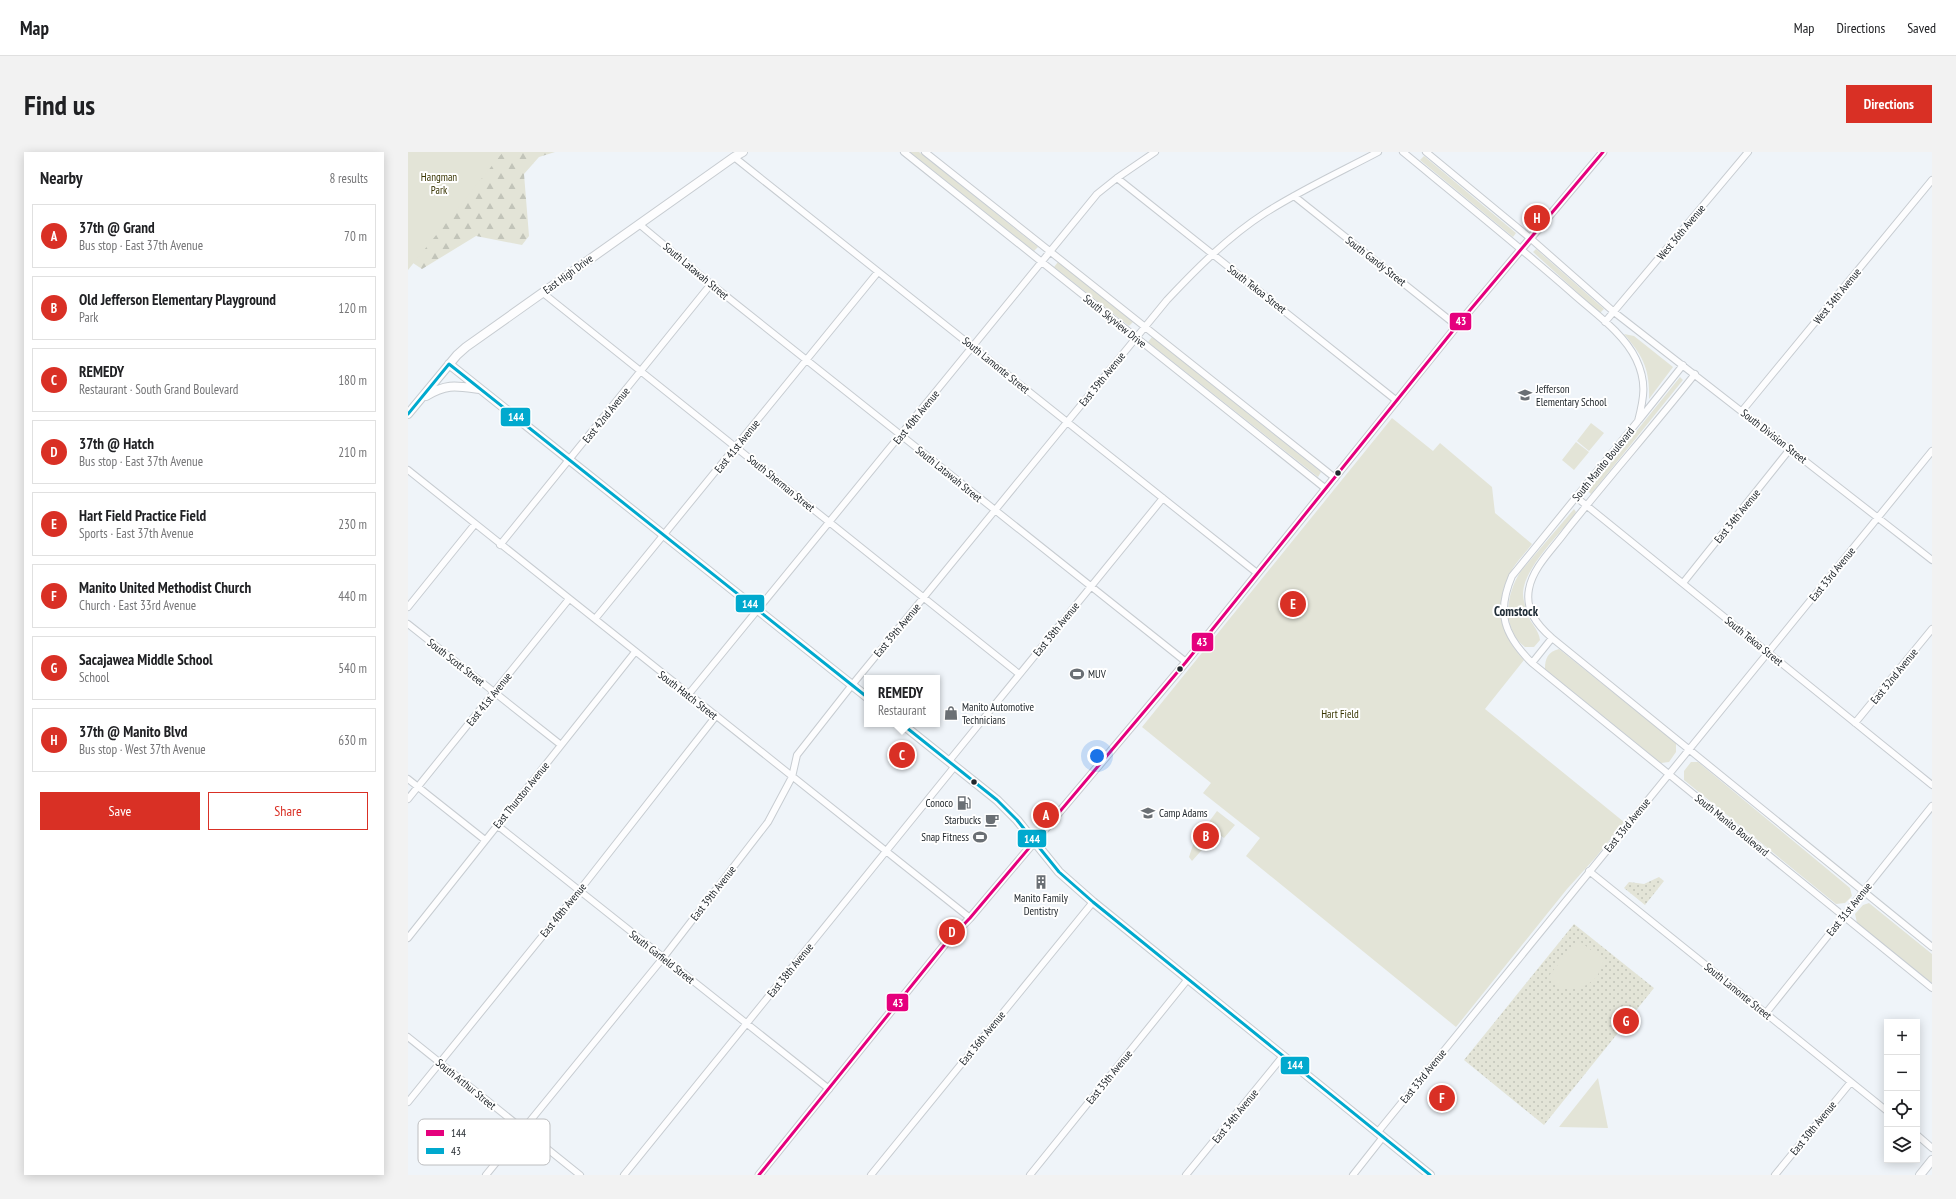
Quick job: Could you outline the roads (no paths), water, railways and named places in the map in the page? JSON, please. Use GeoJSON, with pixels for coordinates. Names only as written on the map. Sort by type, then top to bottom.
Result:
{"type":"FeatureCollection","features":[{"type":"Feature","properties":{"kind":"main road","name":"East High Drive"},"geometry":{"type":"LineString","coordinates":[[408,414],[449,364],[466,347],[743,152]]}},
{"type":"Feature","properties":{"kind":"main road"},"geometry":{"type":"LineString","coordinates":[[449,364],[864,695]]}},
{"type":"Feature","properties":{"kind":"main road"},"geometry":{"type":"LineString","coordinates":[[419,401],[435,391],[448,386],[457,385],[481,390]]}},
{"type":"Feature","properties":{"kind":"main road"},"geometry":{"type":"LineString","coordinates":[[906,727],[997,800],[1017,820],[1059,872],[1093,902],[1430,1175]]}},
{"type":"Feature","properties":{"kind":"main road"},"geometry":{"type":"LineString","coordinates":[[1920,1175],[1932,1160]]}},
{"type":"Feature","properties":{"kind":"street","name":"South Skyview Drive"},"geometry":{"type":"LineString","coordinates":[[904,152],[1326,489]]}},
{"type":"Feature","properties":{"kind":"street","name":"South Skyview Drive"},"geometry":{"type":"LineString","coordinates":[[925,152],[1334,478]]}},
{"type":"Feature","properties":{"kind":"street","name":"East 40th Avenue"},"geometry":{"type":"LineString","coordinates":[[688,695],[830,523],[1097,194],[1117,178],[1155,152]]}},
{"type":"Feature","properties":{"kind":"street","name":"East 39th Avenue"},"geometry":{"type":"LineString","coordinates":[[531,1119],[663,958],[768,822],[792,777],[797,755],[852,685],[1144,327],[1185,281],[1212,254],[1264,213],[1378,152]]}},
{"type":"Feature","properties":{"kind":"street","name":"South Manito Boulevard"},"geometry":{"type":"LineString","coordinates":[[1402,152],[1521,249],[1604,322],[1626,344],[1636,358],[1642,373],[1644,395],[1638,421],[1512,576],[1504,598],[1503,608],[1507,629],[1518,649],[1532,663],[1932,988]]}},
{"type":"Feature","properties":{"kind":"street"},"geometry":{"type":"LineString","coordinates":[[1426,152],[1530,238],[1614,312],[1604,322]]}},
{"type":"Feature","properties":{"kind":"street"},"geometry":{"type":"LineString","coordinates":[[759,1175],[946,943],[970,918],[1033,841],[1186,662],[1457,326],[1603,152]]}},
{"type":"Feature","properties":{"kind":"street","name":"West 36th Avenue"},"geometry":{"type":"LineString","coordinates":[[1614,312],[1748,152]]}},
{"type":"Feature","properties":{"kind":"street","name":"South Lamonte Street"},"geometry":{"type":"LineString","coordinates":[[734,157],[1257,573]]}},
{"type":"Feature","properties":{"kind":"street","name":"South Tekoa Street"},"geometry":{"type":"LineString","coordinates":[[1117,178],[1397,400]]}},
{"type":"Feature","properties":{"kind":"street","name":"West 34th Avenue"},"geometry":{"type":"LineString","coordinates":[[1742,411],[1932,180]]}},
{"type":"Feature","properties":{"kind":"street","name":"South Gandy Street"},"geometry":{"type":"LineString","coordinates":[[1294,196],[1457,326]]}},
{"type":"Feature","properties":{"kind":"street","name":"South Latawah Street"},"geometry":{"type":"LineString","coordinates":[[639,224],[711,284],[1186,662]]}},
{"type":"Feature","properties":{"kind":"street","name":"East 41st Avenue"},"geometry":{"type":"LineString","coordinates":[[595,619],[878,272]]}},
{"type":"Feature","properties":{"kind":"street","name":"East 42nd Avenue"},"geometry":{"type":"LineString","coordinates":[[500,545],[711,284]]}},
{"type":"Feature","properties":{"kind":"street","name":"South Sherman Street"},"geometry":{"type":"LineString","coordinates":[[542,293],[1019,674]]}},
{"type":"Feature","properties":{"kind":"street","name":"South Division Street"},"geometry":{"type":"LineString","coordinates":[[1614,312],[1932,560]]}},
{"type":"Feature","properties":{"kind":"street"},"geometry":{"type":"LineString","coordinates":[[1638,421],[1683,365]]}},
{"type":"Feature","properties":{"kind":"street","name":"South Manito Boulevard"},"geometry":{"type":"LineString","coordinates":[[1695,374],[1586,505],[1531,578],[1528,591],[1530,612],[1541,629],[1932,947]]}},
{"type":"Feature","properties":{"kind":"street","name":"East 34th Avenue"},"geometry":{"type":"LineString","coordinates":[[1683,583],[1790,449]]}},
{"type":"Feature","properties":{"kind":"street","name":"East 33rd Avenue"},"geometry":{"type":"LineString","coordinates":[[1353,1175],[1380,1135],[1589,871],[1932,451]]}},
{"type":"Feature","properties":{"kind":"street","name":"South Hatch Street"},"geometry":{"type":"LineString","coordinates":[[408,470],[688,695],[970,918]]}},
{"type":"Feature","properties":{"kind":"street","name":"South Tekoa Street"},"geometry":{"type":"LineString","coordinates":[[1576,497],[1932,785]]}},
{"type":"Feature","properties":{"kind":"street","name":"East 38th Avenue"},"geometry":{"type":"LineString","coordinates":[[624,1175],[886,852],[1019,674],[1163,498]]}},
{"type":"Feature","properties":{"kind":"street"},"geometry":{"type":"LineString","coordinates":[[408,607],[475,524]]}},
{"type":"Feature","properties":{"kind":"street","name":"East 41st Avenue"},"geometry":{"type":"LineString","coordinates":[[408,798],[569,599]]}},
{"type":"Feature","properties":{"kind":"street","name":"South Scott Street"},"geometry":{"type":"LineString","coordinates":[[408,624],[561,745]]}},
{"type":"Feature","properties":{"kind":"street","name":"East 32nd Avenue"},"geometry":{"type":"LineString","coordinates":[[1856,724],[1932,629]]}},
{"type":"Feature","properties":{"kind":"street"},"geometry":{"type":"LineString","coordinates":[[1532,663],[1552,638]]}},
{"type":"Feature","properties":{"kind":"street","name":"East Thurston Avenue"},"geometry":{"type":"LineString","coordinates":[[408,936],[635,652]]}},
{"type":"Feature","properties":{"kind":"street","name":"East 40th Avenue"},"geometry":{"type":"LineString","coordinates":[[408,1102],[578,891],[716,716]]}},
{"type":"Feature","properties":{"kind":"street"},"geometry":{"type":"LineString","coordinates":[[408,780],[485,840]]}},
{"type":"Feature","properties":{"kind":"street","name":"East 31st Avenue"},"geometry":{"type":"LineString","coordinates":[[1766,1013],[1932,806]]}},
{"type":"Feature","properties":{"kind":"street","name":"South Garfield Street"},"geometry":{"type":"LineString","coordinates":[[497,825],[578,891],[829,1089]]}},
{"type":"Feature","properties":{"kind":"street","name":"South Lamonte Street"},"geometry":{"type":"LineString","coordinates":[[1589,871],[1884,1109]]}},
{"type":"Feature","properties":{"kind":"street","name":"East 36th Avenue"},"geometry":{"type":"LineString","coordinates":[[871,1175],[1093,902]]}},
{"type":"Feature","properties":{"kind":"street","name":"East 35th Avenue"},"geometry":{"type":"LineString","coordinates":[[1030,1175],[1188,979]]}},
{"type":"Feature","properties":{"kind":"street","name":"South Arthur Street"},"geometry":{"type":"LineString","coordinates":[[408,1037],[510,1119]]}},
{"type":"Feature","properties":{"kind":"street","name":"East 34th Avenue"},"geometry":{"type":"LineString","coordinates":[[1186,1175],[1283,1056]]}},
{"type":"Feature","properties":{"kind":"street","name":"East 30th Avenue"},"geometry":{"type":"LineString","coordinates":[[1774,1175],[1851,1082]]}},
{"type":"Feature","properties":{"kind":"street"},"geometry":{"type":"LineString","coordinates":[[1920,1138],[1932,1148]]}},
{"type":"Feature","properties":{"kind":"street","name":"South Arthur Street"},"geometry":{"type":"LineString","coordinates":[[550,1151],[580,1175]]}},
{"type":"Feature","properties":{"kind":"street","name":"East 39th Avenue"},"geometry":{"type":"LineString","coordinates":[[486,1175],[494,1165]]}},
{"type":"Feature","properties":{"kind":"place","name":"37th @ Manito Blvd"},"geometry":{"type":"Point","coordinates":[1537,218]}},
{"type":"Feature","properties":{"kind":"place","name":"Jefferson Elementary School"},"geometry":{"type":"Point","coordinates":[1525,395]}},
{"type":"Feature","properties":{"kind":"place","name":"Hart Field Practice Field"},"geometry":{"type":"Point","coordinates":[1293,604]}},
{"type":"Feature","properties":{"kind":"place","name":"MUV"},"geometry":{"type":"Point","coordinates":[1077,674]}},
{"type":"Feature","properties":{"kind":"place","name":"Manito Automotive Technicians"},"geometry":{"type":"Point","coordinates":[951,713]}},
{"type":"Feature","properties":{"kind":"place","name":"REMEDY"},"geometry":{"type":"Point","coordinates":[902,755]}},
{"type":"Feature","properties":{"kind":"place","name":"Conoco"},"geometry":{"type":"Point","coordinates":[964,803]}},
{"type":"Feature","properties":{"kind":"place","name":"Camp Adams"},"geometry":{"type":"Point","coordinates":[1148,813]}},
{"type":"Feature","properties":{"kind":"place","name":"37th @ Grand"},"geometry":{"type":"Point","coordinates":[1046,815]}},
{"type":"Feature","properties":{"kind":"place","name":"Starbucks"},"geometry":{"type":"Point","coordinates":[992,820]}},
{"type":"Feature","properties":{"kind":"place","name":"Old Jefferson Elementary Playground"},"geometry":{"type":"Point","coordinates":[1206,836]}},
{"type":"Feature","properties":{"kind":"place","name":"Snap Fitness"},"geometry":{"type":"Point","coordinates":[980,837]}},
{"type":"Feature","properties":{"kind":"place","name":"Manito Family Dentistry"},"geometry":{"type":"Point","coordinates":[1041,882]}},
{"type":"Feature","properties":{"kind":"place","name":"37th @ Hatch"},"geometry":{"type":"Point","coordinates":[952,932]}},
{"type":"Feature","properties":{"kind":"place","name":"Sacajawea Middle School"},"geometry":{"type":"Point","coordinates":[1626,1021]}},
{"type":"Feature","properties":{"kind":"place","name":"Manito United Methodist Church"},"geometry":{"type":"Point","coordinates":[1442,1098]}},
{"type":"Feature","properties":{"kind":"district","name":"Comstock"},"geometry":{"type":"Point","coordinates":[1516,611]}},
{"type":"Feature","properties":{"kind":"park label","name":"Hangman Park"},"geometry":{"type":"Point","coordinates":[439,183]}},
{"type":"Feature","properties":{"kind":"park label","name":"Hart Field"},"geometry":{"type":"Point","coordinates":[1340,714]}}]}
